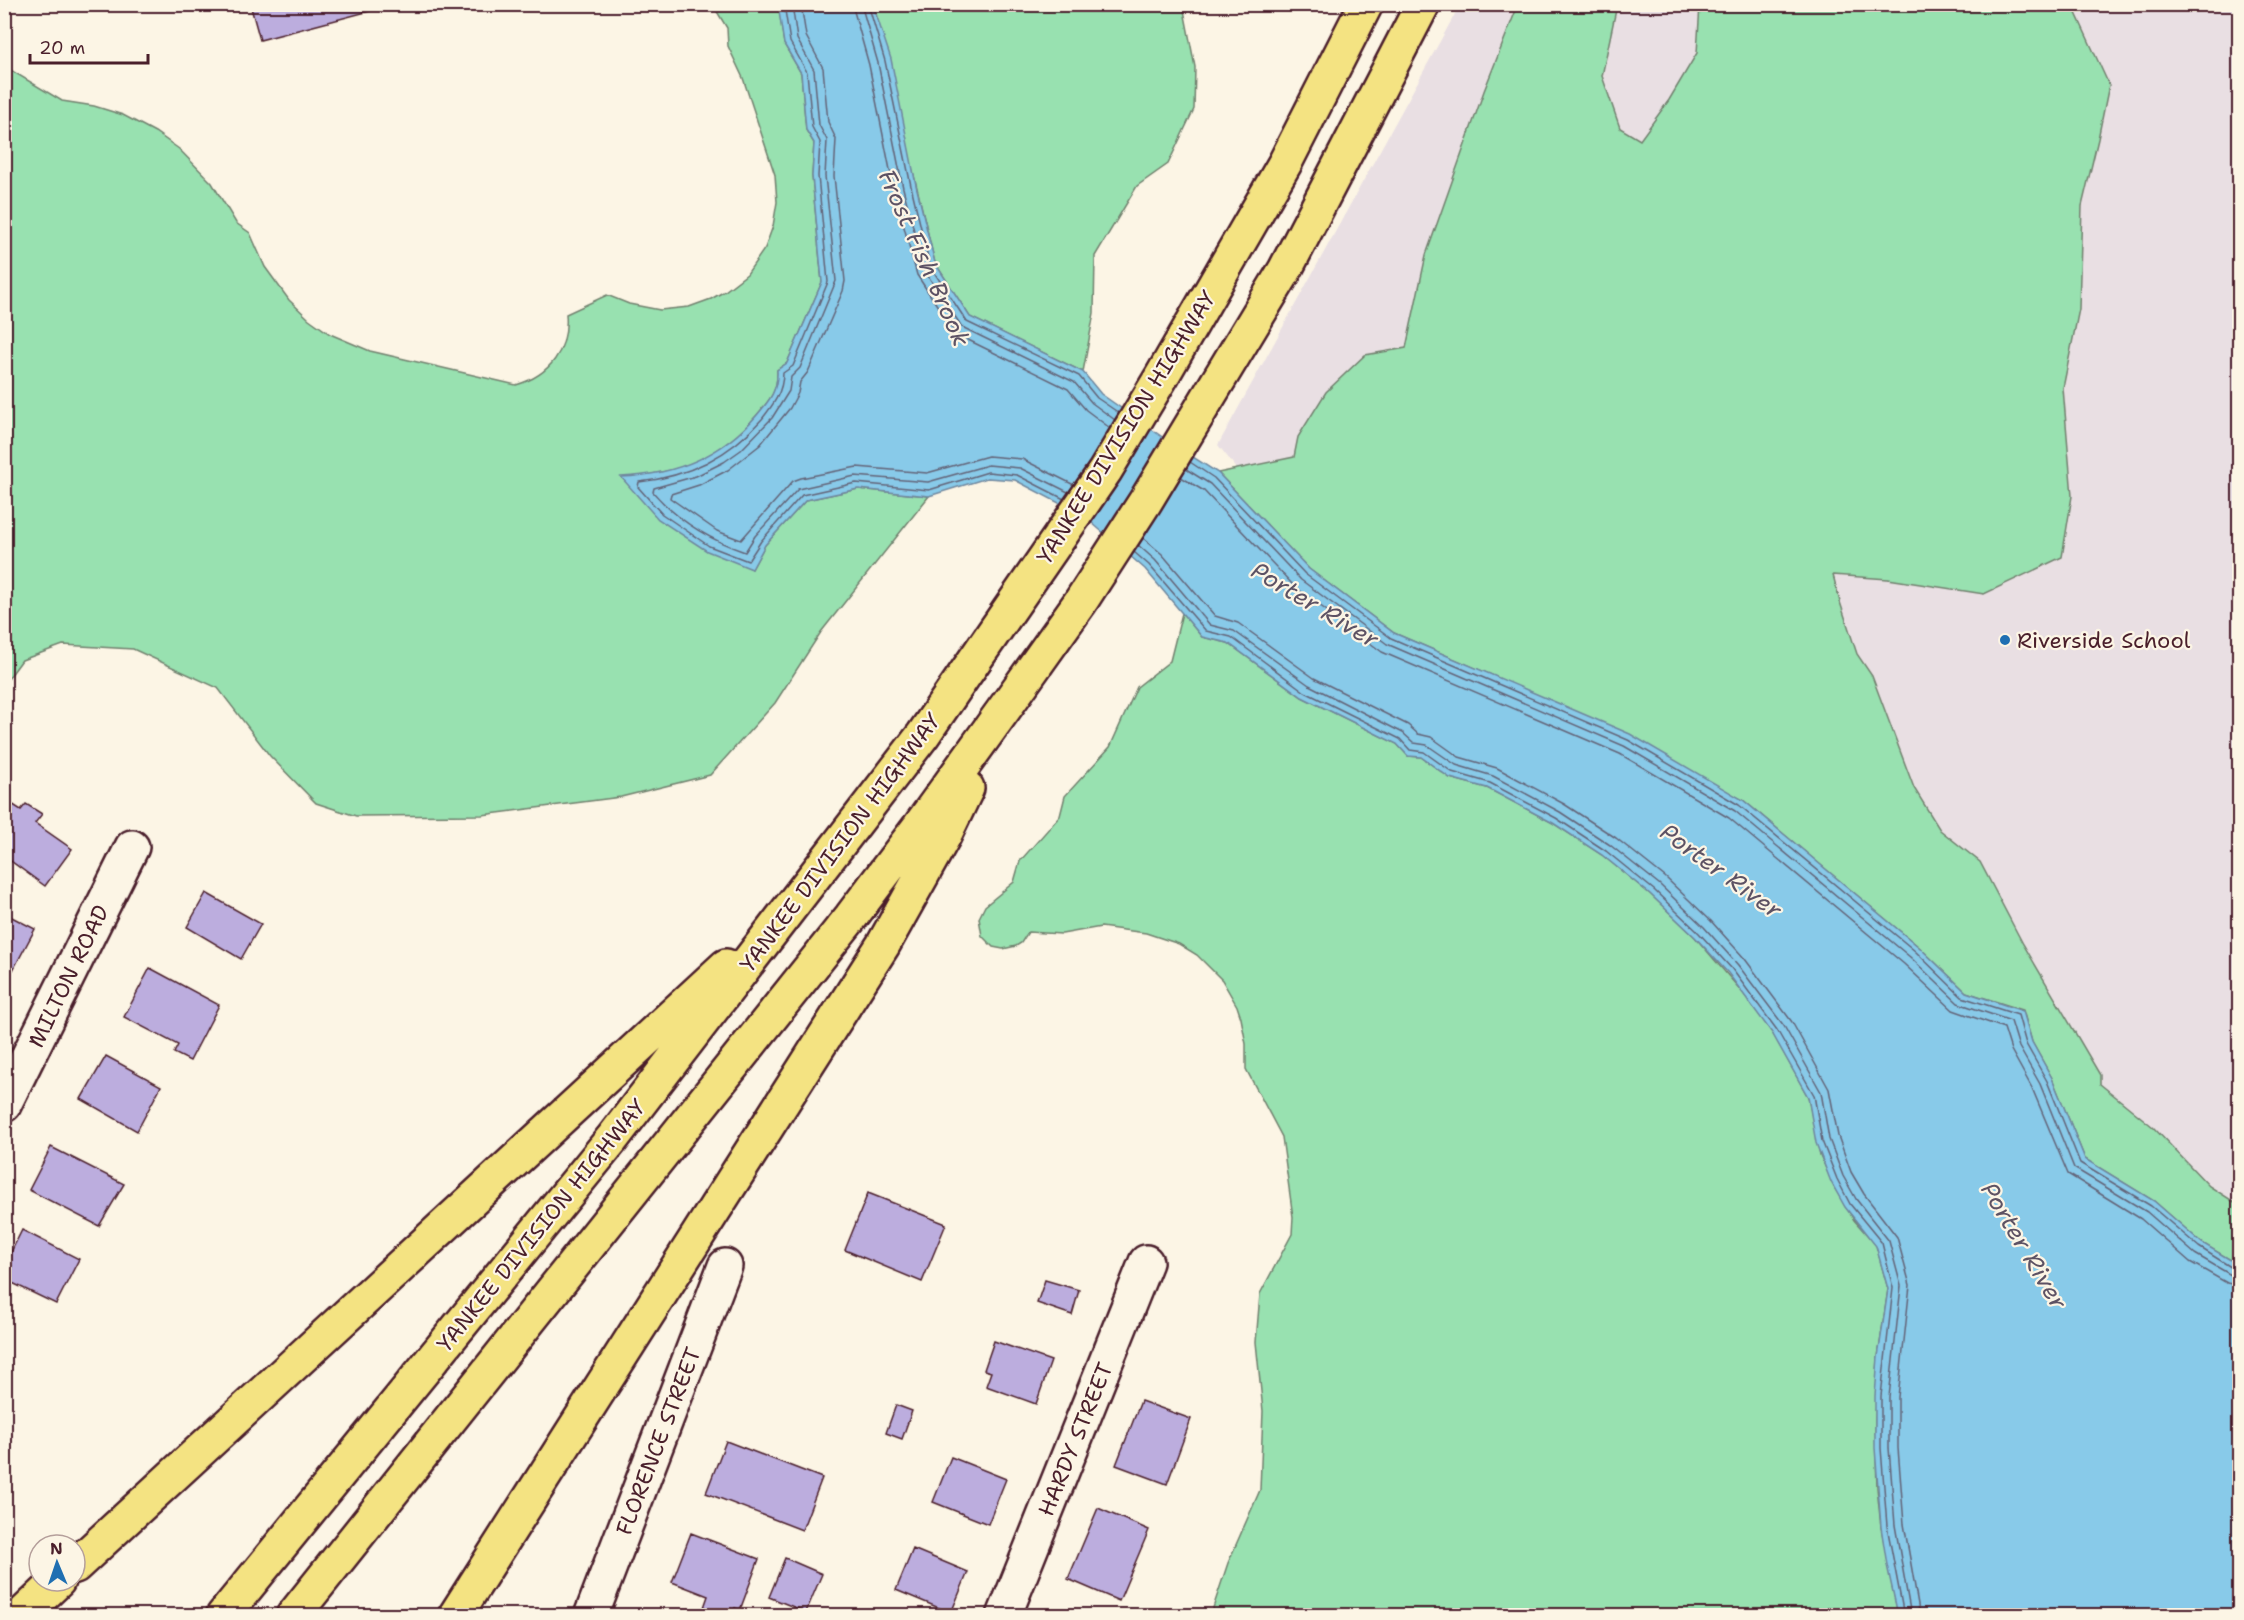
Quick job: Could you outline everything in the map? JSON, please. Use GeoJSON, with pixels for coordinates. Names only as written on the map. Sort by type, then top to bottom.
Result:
{"type":"FeatureCollection","features":[{"type":"Feature","properties":{"kind":"highway","name":"YANKEE DIVISION HIGHWAY"},"geometry":{"type":"LineString","coordinates":[[223,1616],[612,1139],[923,735],[1105,471],[1285,162],[1366,4]]}},
{"type":"Feature","properties":{"kind":"highway"},"geometry":{"type":"LineString","coordinates":[[293,1616],[837,935],[919,827],[1081,601],[1145,502],[1285,270],[1423,4]]}},
{"type":"Feature","properties":{"kind":"highway"},"geometry":{"type":"LineString","coordinates":[[455,1616],[883,945],[944,836],[1007,705]]}},
{"type":"Feature","properties":{"kind":"highway"},"geometry":{"type":"LineString","coordinates":[[87,1555],[793,904]]}},
{"type":"Feature","properties":{"kind":"highway"},"geometry":{"type":"LineString","coordinates":[[21,1616],[45,1593]]}},
{"type":"Feature","properties":{"kind":"street","name":"MILTON ROAD"},"geometry":{"type":"LineString","coordinates":[[4,1105],[132,847]]}},
{"type":"Feature","properties":{"kind":"street","name":"HARDY STREET"},"geometry":{"type":"LineString","coordinates":[[1004,1616],[1146,1262]]}},
{"type":"Feature","properties":{"kind":"street","name":"FLORENCE STREET"},"geometry":{"type":"LineString","coordinates":[[591,1616],[725,1266]]}},
{"type":"Feature","properties":{"kind":"shaded area","name":"Riverside School"},"geometry":{"type":"Polygon","coordinates":[[[1460,5],[2239,5],[2239,1241],[1289,534],[1218,445],[1460,5]]]}},
{"type":"Feature","properties":{"kind":"green space"},"geometry":{"type":"Polygon","coordinates":[[[713,5],[778,5],[779,7],[784,44],[801,73],[806,130],[814,143],[812,176],[822,282],[787,363],[777,370],[772,395],[747,426],[713,453],[686,466],[622,478],[752,569],[765,545],[806,500],[858,489],[929,496],[821,632],[775,703],[710,775],[621,797],[482,815],[356,816],[316,803],[270,756],[218,688],[133,649],[63,645],[22,660],[5,683],[4,66],[62,101],[94,106],[123,115],[155,132],[179,149],[212,183],[236,223],[250,233],[265,267],[289,300],[309,319],[330,334],[370,351],[516,385],[539,375],[555,359],[564,339],[566,314],[607,295],[629,304],[660,310],[689,307],[711,299],[747,274],[765,248],[773,226],[777,202],[775,175],[743,78],[728,46],[727,28],[713,5]]]}},
{"type":"Feature","properties":{"kind":"green space"},"geometry":{"type":"Polygon","coordinates":[[[873,5],[1183,5],[1195,67],[1194,109],[1168,164],[1137,186],[1095,256],[1094,313],[1083,372],[970,317],[935,263],[873,5]]]}},
{"type":"Feature","properties":{"kind":"green space"},"geometry":{"type":"Polygon","coordinates":[[[1518,5],[1617,5],[1602,76],[1620,128],[1640,140],[1669,100],[1697,53],[1700,5],[2075,5],[2076,13],[2109,85],[2082,206],[2079,309],[2063,388],[2072,496],[2062,557],[1984,594],[1888,579],[1833,575],[1857,654],[1872,676],[1914,788],[1940,830],[1980,862],[2023,944],[2100,1075],[2100,1084],[2153,1127],[2209,1186],[2239,1205],[2239,1265],[2202,1243],[2154,1201],[2085,1159],[2052,1078],[2032,1042],[2023,1010],[1966,992],[1919,947],[1743,800],[1496,677],[1394,633],[1309,569],[1218,473],[1294,457],[1298,437],[1326,392],[1365,355],[1406,348],[1426,255],[1484,91],[1518,5]]]}},
{"type":"Feature","properties":{"kind":"green space"},"geometry":{"type":"Polygon","coordinates":[[[1182,613],[1202,637],[1228,643],[1302,697],[1397,744],[1408,756],[1421,757],[1450,778],[1487,788],[1553,823],[1602,855],[1650,894],[1695,937],[1743,993],[1772,1032],[1808,1097],[1820,1155],[1835,1189],[1854,1220],[1876,1245],[1888,1289],[1878,1357],[1875,1422],[1877,1488],[1881,1527],[1898,1615],[1214,1615],[1213,1608],[1228,1563],[1260,1490],[1263,1411],[1256,1342],[1260,1294],[1292,1234],[1293,1217],[1282,1137],[1246,1069],[1246,1044],[1237,1006],[1222,980],[1197,955],[1179,944],[1146,933],[1101,927],[1062,934],[1028,932],[1021,943],[1003,949],[993,947],[982,936],[979,918],[985,906],[1014,882],[1020,861],[1060,816],[1065,796],[1110,747],[1137,687],[1170,661],[1182,613]]]}},
{"type":"Feature","properties":{"kind":"water"},"geometry":{"type":"Polygon","coordinates":[[[778,5],[873,5],[891,59],[916,185],[935,263],[970,317],[1083,372],[1101,394],[1218,473],[1309,569],[1394,633],[1630,734],[1743,800],[1919,947],[1966,992],[2023,1011],[2032,1042],[2052,1078],[2085,1159],[2154,1201],[2202,1243],[2239,1265],[2239,1615],[1898,1615],[1881,1527],[1875,1448],[1878,1357],[1888,1289],[1876,1246],[1845,1207],[1831,1182],[1816,1143],[1808,1097],[1772,1033],[1728,973],[1695,937],[1650,894],[1602,855],[1553,823],[1487,788],[1450,778],[1421,757],[1408,756],[1397,744],[1302,697],[1228,643],[1202,637],[1145,569],[1084,516],[1015,480],[987,478],[929,496],[858,489],[806,500],[765,545],[752,569],[707,551],[658,519],[621,477],[660,472],[696,461],[728,442],[743,429],[762,410],[772,394],[777,370],[787,363],[822,282],[812,176],[814,143],[806,130],[801,73],[784,44],[778,5]]]}},
{"type":"Feature","properties":{"kind":"building"},"geometry":{"type":"Polygon","coordinates":[[[250,4],[368,4],[370,11],[260,40],[250,4]]]}},
{"type":"Feature","properties":{"kind":"building"},"geometry":{"type":"Polygon","coordinates":[[[4,799],[21,810],[26,804],[42,814],[35,823],[72,849],[45,886],[4,856],[4,799]]]}},
{"type":"Feature","properties":{"kind":"building"},"geometry":{"type":"Polygon","coordinates":[[[206,893],[261,924],[241,959],[187,927],[206,893]]]}},
{"type":"Feature","properties":{"kind":"building"},"geometry":{"type":"Polygon","coordinates":[[[4,913],[35,929],[13,970],[4,966],[4,913]]]}},
{"type":"Feature","properties":{"kind":"building"},"geometry":{"type":"Polygon","coordinates":[[[150,968],[219,1005],[190,1061],[174,1053],[178,1045],[124,1017],[150,968]]]}},
{"type":"Feature","properties":{"kind":"building"},"geometry":{"type":"Polygon","coordinates":[[[106,1056],[161,1086],[137,1131],[81,1099],[106,1056]]]}},
{"type":"Feature","properties":{"kind":"building"},"geometry":{"type":"Polygon","coordinates":[[[51,1147],[124,1184],[99,1226],[29,1190],[51,1147]]]}},
{"type":"Feature","properties":{"kind":"building"},"geometry":{"type":"Polygon","coordinates":[[[868,1193],[946,1224],[922,1282],[845,1250],[868,1193]]]}},
{"type":"Feature","properties":{"kind":"building"},"geometry":{"type":"Polygon","coordinates":[[[22,1230],[79,1259],[56,1304],[4,1279],[4,1266],[22,1230]]]}},
{"type":"Feature","properties":{"kind":"building"},"geometry":{"type":"Polygon","coordinates":[[[1045,1280],[1079,1290],[1072,1315],[1037,1303],[1045,1280]]]}},
{"type":"Feature","properties":{"kind":"building"},"geometry":{"type":"Polygon","coordinates":[[[994,1341],[1051,1361],[1036,1404],[986,1386],[991,1372],[984,1370],[994,1341]]]}},
{"type":"Feature","properties":{"kind":"building"},"geometry":{"type":"Polygon","coordinates":[[[1141,1401],[1191,1419],[1167,1484],[1116,1465],[1141,1401]]]}},
{"type":"Feature","properties":{"kind":"building"},"geometry":{"type":"Polygon","coordinates":[[[896,1405],[912,1411],[902,1439],[886,1433],[896,1405]]]}},
{"type":"Feature","properties":{"kind":"building"},"geometry":{"type":"Polygon","coordinates":[[[726,1441],[822,1478],[802,1530],[706,1493],[726,1441]]]}},
{"type":"Feature","properties":{"kind":"building"},"geometry":{"type":"Polygon","coordinates":[[[951,1457],[1006,1479],[988,1524],[933,1502],[951,1457]]]}},
{"type":"Feature","properties":{"kind":"building"},"geometry":{"type":"Polygon","coordinates":[[[1098,1508],[1149,1530],[1119,1601],[1068,1579],[1098,1508]]]}},
{"type":"Feature","properties":{"kind":"building"},"geometry":{"type":"Polygon","coordinates":[[[691,1533],[759,1559],[740,1610],[735,1608],[732,1616],[701,1616],[708,1596],[672,1582],[691,1533]]]}},
{"type":"Feature","properties":{"kind":"building"},"geometry":{"type":"Polygon","coordinates":[[[913,1549],[968,1572],[951,1613],[896,1590],[913,1549]]]}},
{"type":"Feature","properties":{"kind":"building"},"geometry":{"type":"Polygon","coordinates":[[[785,1558],[822,1574],[806,1612],[769,1597],[785,1558]]]}},
{"type":"Feature","properties":{"kind":"place","name":"Riverside School"},"geometry":{"type":"Point","coordinates":[2005,640]}},
{"type":"Feature","properties":{"kind":"water label","name":"Frost Fish Brook"},"geometry":{"type":"Point","coordinates":[924,258]}},
{"type":"Feature","properties":{"kind":"water label","name":"Porter River"},"geometry":{"type":"Point","coordinates":[1315,605]}},
{"type":"Feature","properties":{"kind":"water label","name":"Porter River"},"geometry":{"type":"Point","coordinates":[1721,871]}},
{"type":"Feature","properties":{"kind":"water label","name":"Porter River"},"geometry":{"type":"Point","coordinates":[2024,1246]}}]}
